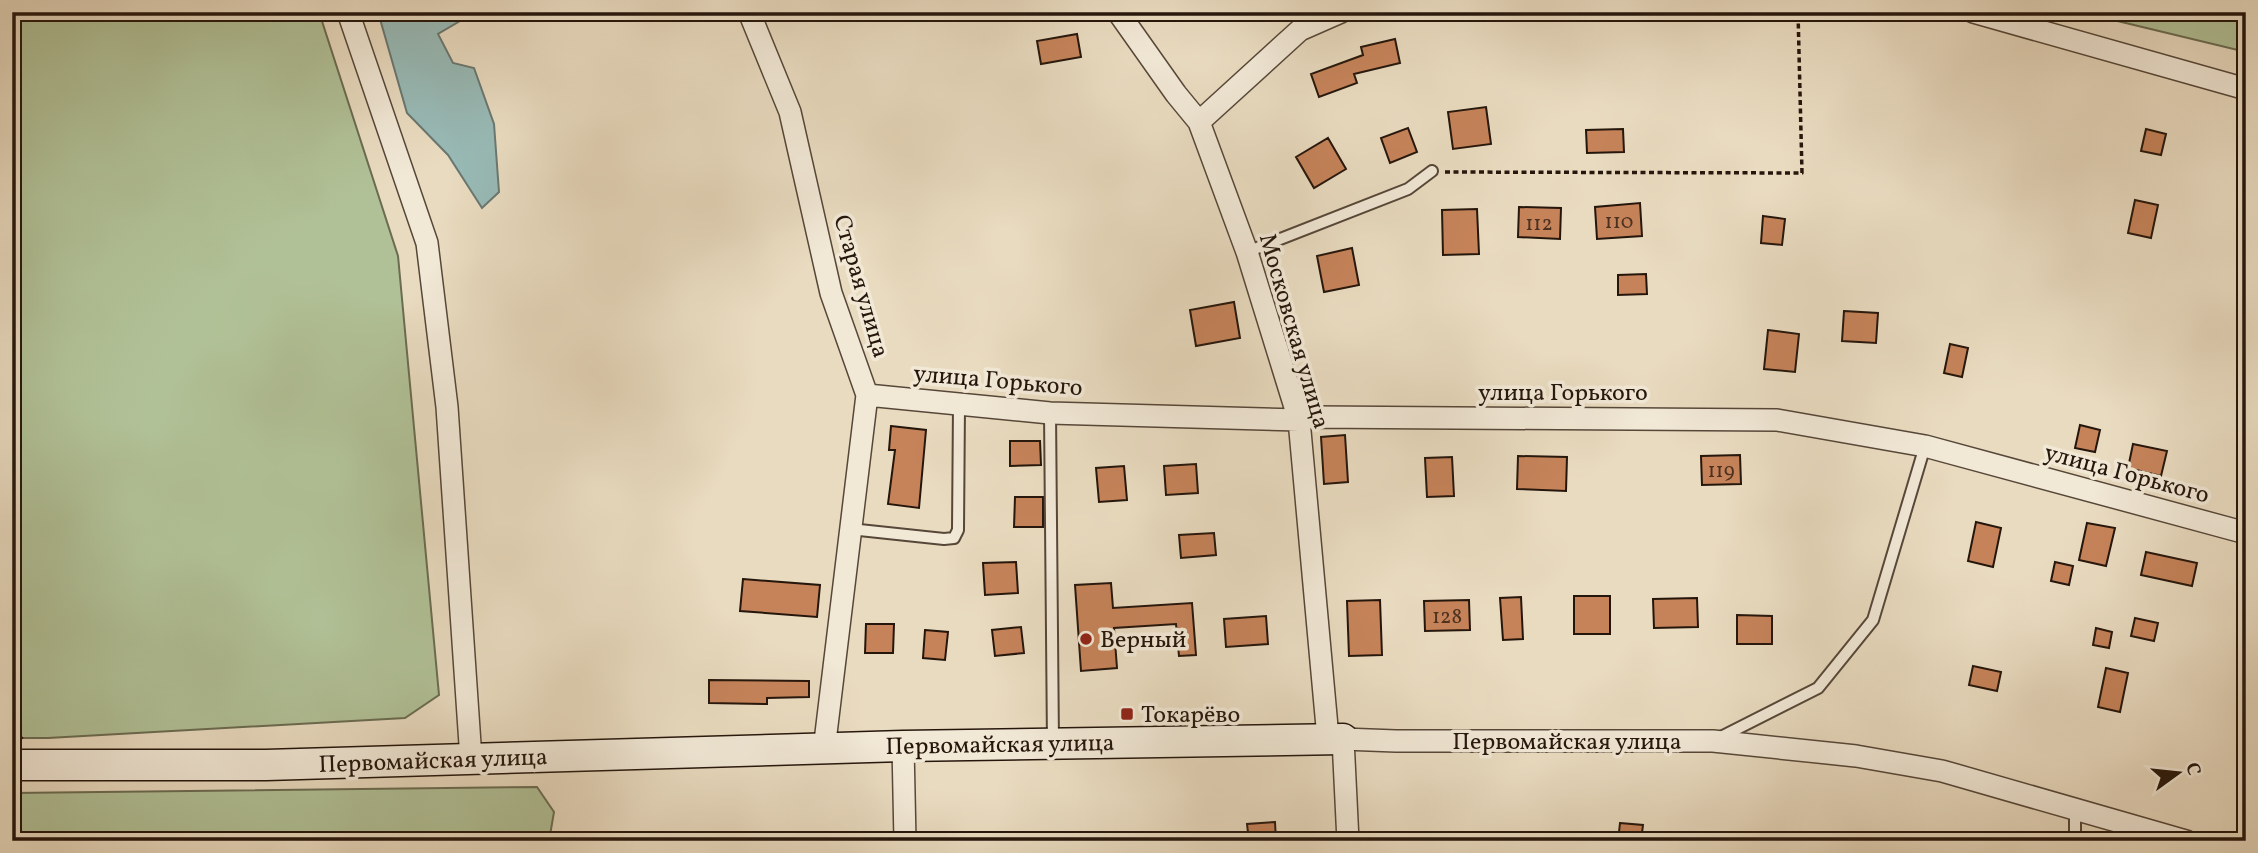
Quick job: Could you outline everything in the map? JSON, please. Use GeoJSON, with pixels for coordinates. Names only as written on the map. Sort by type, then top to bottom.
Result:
{"type":"FeatureCollection","features":[{"type":"Feature","properties":{"kind":"street"},"geometry":{"type":"LineString","coordinates":[[348,12],[427,243],[447,407],[471,759]]}},
{"type":"Feature","properties":{"kind":"street","name":"Старая улица"},"geometry":{"type":"LineString","coordinates":[[749,12],[790,112],[831,293],[867,395],[824,750]]}},
{"type":"Feature","properties":{"kind":"street","name":"Московская улица"},"geometry":{"type":"LineString","coordinates":[[1118,12],[1169,85],[1199,122],[1247,253],[1298,420],[1348,841]]}},
{"type":"Feature","properties":{"kind":"street"},"geometry":{"type":"LineString","coordinates":[[1199,122],[1306,21],[1341,12]]}},
{"type":"Feature","properties":{"kind":"street"},"geometry":{"type":"LineString","coordinates":[[1973,12],[2246,89]]}},
{"type":"Feature","properties":{"kind":"street","name":"улица Горького"},"geometry":{"type":"LineString","coordinates":[[867,395],[1050,413],[1298,420],[1313,416],[1777,420],[1925,446],[2246,533]]}},
{"type":"Feature","properties":{"kind":"street","name":"Первомайская улица"},"geometry":{"type":"LineString","coordinates":[[12,765],[266,765],[903,746],[1336,738],[1396,741],[1713,741],[1856,756],[1942,771],[2186,841]]}},
{"type":"Feature","properties":{"kind":"street"},"geometry":{"type":"LineString","coordinates":[[903,746],[905,841]]}},
{"type":"Feature","properties":{"kind":"lane"},"geometry":{"type":"LineString","coordinates":[[1247,253],[1408,189],[1432,172]]}},
{"type":"Feature","properties":{"kind":"lane"},"geometry":{"type":"LineString","coordinates":[[850,529],[954,538],[958,530],[959,405]]}},
{"type":"Feature","properties":{"kind":"lane"},"geometry":{"type":"LineString","coordinates":[[1050,413],[1054,743]]}},
{"type":"Feature","properties":{"kind":"lane"},"geometry":{"type":"LineString","coordinates":[[1713,741],[1818,688],[1873,620],[1925,446]]}},
{"type":"Feature","properties":{"kind":"lane"},"geometry":{"type":"LineString","coordinates":[[2075,808],[2075,841]]}},
{"type":"Feature","properties":{"kind":"path"},"geometry":{"type":"LineString","coordinates":[[1432,172],[1802,173],[1798,12]]}},
{"type":"Feature","properties":{"kind":"green space"},"geometry":{"type":"Polygon","coordinates":[[[12,12],[319,12],[398,256],[439,695],[405,718],[12,738],[12,12]]]}},
{"type":"Feature","properties":{"kind":"green space"},"geometry":{"type":"Polygon","coordinates":[[[2080,12],[2246,12],[2246,52],[2080,12]]]}},
{"type":"Feature","properties":{"kind":"green space"},"geometry":{"type":"Polygon","coordinates":[[[537,787],[554,812],[549,841],[12,841],[12,793],[537,787]]]}},
{"type":"Feature","properties":{"kind":"water"},"geometry":{"type":"Polygon","coordinates":[[[378,12],[459,12],[460,21],[438,34],[453,63],[474,68],[494,124],[499,192],[482,208],[448,155],[407,113],[378,12]]]}},
{"type":"Feature","properties":{"kind":"building"},"geometry":{"type":"Polygon","coordinates":[[[1077,34],[1081,57],[1041,64],[1037,41],[1077,34]]]}},
{"type":"Feature","properties":{"kind":"building"},"geometry":{"type":"Polygon","coordinates":[[[1395,39],[1400,63],[1354,74],[1357,83],[1319,97],[1311,74],[1363,55],[1361,47],[1395,39]]]}},
{"type":"Feature","properties":{"kind":"building"},"geometry":{"type":"Polygon","coordinates":[[[1486,107],[1491,144],[1453,149],[1448,112],[1486,107]]]}},
{"type":"Feature","properties":{"kind":"building"},"geometry":{"type":"Polygon","coordinates":[[[1408,128],[1417,152],[1390,163],[1381,138],[1408,128]]]}},
{"type":"Feature","properties":{"kind":"building"},"geometry":{"type":"Polygon","coordinates":[[[1623,129],[1624,152],[1587,153],[1586,130],[1623,129]]]}},
{"type":"Feature","properties":{"kind":"building"},"geometry":{"type":"Polygon","coordinates":[[[2146,129],[2166,134],[2161,155],[2141,151],[2146,129]]]}},
{"type":"Feature","properties":{"kind":"building"},"geometry":{"type":"Polygon","coordinates":[[[1328,138],[1346,169],[1314,188],[1296,157],[1328,138]]]}},
{"type":"Feature","properties":{"kind":"building"},"geometry":{"type":"Polygon","coordinates":[[[2135,200],[2158,205],[2151,238],[2128,233],[2135,200]]]}},
{"type":"Feature","properties":{"kind":"building"},"geometry":{"type":"Polygon","coordinates":[[[1640,203],[1642,236],[1597,239],[1595,207],[1640,203]]]}},
{"type":"Feature","properties":{"kind":"building"},"geometry":{"type":"Polygon","coordinates":[[[1519,207],[1561,208],[1560,239],[1518,237],[1519,207]]]}},
{"type":"Feature","properties":{"kind":"building"},"geometry":{"type":"Polygon","coordinates":[[[1477,209],[1479,254],[1443,255],[1442,210],[1477,209]]]}},
{"type":"Feature","properties":{"kind":"building"},"geometry":{"type":"Polygon","coordinates":[[[1763,216],[1785,219],[1782,245],[1761,243],[1763,216]]]}},
{"type":"Feature","properties":{"kind":"building"},"geometry":{"type":"Polygon","coordinates":[[[1352,248],[1359,285],[1324,292],[1317,256],[1352,248]]]}},
{"type":"Feature","properties":{"kind":"building"},"geometry":{"type":"Polygon","coordinates":[[[1646,274],[1647,294],[1618,295],[1618,275],[1646,274]]]}},
{"type":"Feature","properties":{"kind":"building"},"geometry":{"type":"Polygon","coordinates":[[[1234,302],[1240,338],[1196,346],[1190,310],[1234,302]]]}},
{"type":"Feature","properties":{"kind":"building"},"geometry":{"type":"Polygon","coordinates":[[[1844,311],[1878,313],[1876,343],[1842,341],[1844,311]]]}},
{"type":"Feature","properties":{"kind":"building"},"geometry":{"type":"Polygon","coordinates":[[[1768,330],[1799,334],[1795,372],[1764,369],[1768,330]]]}},
{"type":"Feature","properties":{"kind":"building"},"geometry":{"type":"Polygon","coordinates":[[[1950,344],[1968,348],[1962,377],[1944,373],[1950,344]]]}},
{"type":"Feature","properties":{"kind":"building"},"geometry":{"type":"Polygon","coordinates":[[[2080,425],[2100,430],[2095,452],[2075,448],[2080,425]]]}},
{"type":"Feature","properties":{"kind":"building"},"geometry":{"type":"Polygon","coordinates":[[[891,426],[926,430],[919,508],[888,504],[895,450],[889,450],[891,426]]]}},
{"type":"Feature","properties":{"kind":"building"},"geometry":{"type":"Polygon","coordinates":[[[1345,435],[1348,482],[1324,484],[1321,437],[1345,435]]]}},
{"type":"Feature","properties":{"kind":"building"},"geometry":{"type":"Polygon","coordinates":[[[1010,441],[1040,441],[1041,465],[1010,466],[1010,441]]]}},
{"type":"Feature","properties":{"kind":"building"},"geometry":{"type":"Polygon","coordinates":[[[2133,444],[2167,451],[2161,476],[2128,468],[2133,444]]]}},
{"type":"Feature","properties":{"kind":"building"},"geometry":{"type":"Polygon","coordinates":[[[1740,455],[1741,484],[1702,485],[1701,456],[1740,455]]]}},
{"type":"Feature","properties":{"kind":"building"},"geometry":{"type":"Polygon","coordinates":[[[1518,456],[1567,457],[1566,491],[1517,489],[1518,456]]]}},
{"type":"Feature","properties":{"kind":"building"},"geometry":{"type":"Polygon","coordinates":[[[1452,457],[1454,496],[1427,497],[1425,458],[1452,457]]]}},
{"type":"Feature","properties":{"kind":"building"},"geometry":{"type":"Polygon","coordinates":[[[1196,464],[1198,493],[1166,495],[1164,466],[1196,464]]]}},
{"type":"Feature","properties":{"kind":"building"},"geometry":{"type":"Polygon","coordinates":[[[1124,466],[1127,500],[1099,502],[1096,468],[1124,466]]]}},
{"type":"Feature","properties":{"kind":"building"},"geometry":{"type":"Polygon","coordinates":[[[1015,497],[1043,497],[1043,527],[1014,527],[1015,497]]]}},
{"type":"Feature","properties":{"kind":"building"},"geometry":{"type":"Polygon","coordinates":[[[1976,522],[2001,528],[1993,567],[1968,561],[1976,522]]]}},
{"type":"Feature","properties":{"kind":"building"},"geometry":{"type":"Polygon","coordinates":[[[2087,523],[2115,528],[2106,566],[2079,560],[2087,523]]]}},
{"type":"Feature","properties":{"kind":"building"},"geometry":{"type":"Polygon","coordinates":[[[1214,533],[1216,555],[1181,558],[1179,535],[1214,533]]]}},
{"type":"Feature","properties":{"kind":"building"},"geometry":{"type":"Polygon","coordinates":[[[2146,552],[2197,563],[2192,586],[2141,575],[2146,552]]]}},
{"type":"Feature","properties":{"kind":"building"},"geometry":{"type":"Polygon","coordinates":[[[1016,562],[1018,593],[985,595],[983,563],[1016,562]]]}},
{"type":"Feature","properties":{"kind":"building"},"geometry":{"type":"Polygon","coordinates":[[[2055,562],[2073,566],[2069,585],[2051,581],[2055,562]]]}},
{"type":"Feature","properties":{"kind":"building"},"geometry":{"type":"Polygon","coordinates":[[[743,579],[820,585],[817,617],[740,611],[743,579]]]}},
{"type":"Feature","properties":{"kind":"building"},"geometry":{"type":"Polygon","coordinates":[[[1111,583],[1113,608],[1192,603],[1196,655],[1179,656],[1176,624],[1114,628],[1117,668],[1081,671],[1075,585],[1111,583]]]}},
{"type":"Feature","properties":{"kind":"building"},"geometry":{"type":"Polygon","coordinates":[[[1574,596],[1610,596],[1610,634],[1574,634],[1574,596]]]}},
{"type":"Feature","properties":{"kind":"building"},"geometry":{"type":"Polygon","coordinates":[[[1521,597],[1523,639],[1503,640],[1500,598],[1521,597]]]}},
{"type":"Feature","properties":{"kind":"building"},"geometry":{"type":"Polygon","coordinates":[[[1697,598],[1698,627],[1654,628],[1653,599],[1697,598]]]}},
{"type":"Feature","properties":{"kind":"building"},"geometry":{"type":"Polygon","coordinates":[[[1380,600],[1382,655],[1349,656],[1347,601],[1380,600]]]}},
{"type":"Feature","properties":{"kind":"building"},"geometry":{"type":"Polygon","coordinates":[[[1469,600],[1470,630],[1425,631],[1424,601],[1469,600]]]}},
{"type":"Feature","properties":{"kind":"building"},"geometry":{"type":"Polygon","coordinates":[[[1737,615],[1772,616],[1772,644],[1737,644],[1737,615]]]}},
{"type":"Feature","properties":{"kind":"building"},"geometry":{"type":"Polygon","coordinates":[[[1266,616],[1268,644],[1226,647],[1224,619],[1266,616]]]}},
{"type":"Feature","properties":{"kind":"building"},"geometry":{"type":"Polygon","coordinates":[[[2135,618],[2158,623],[2154,641],[2131,636],[2135,618]]]}},
{"type":"Feature","properties":{"kind":"building"},"geometry":{"type":"Polygon","coordinates":[[[866,624],[894,624],[893,653],[865,653],[866,624]]]}},
{"type":"Feature","properties":{"kind":"building"},"geometry":{"type":"Polygon","coordinates":[[[1021,627],[1024,653],[995,656],[992,630],[1021,627]]]}},
{"type":"Feature","properties":{"kind":"building"},"geometry":{"type":"Polygon","coordinates":[[[2096,628],[2112,632],[2109,648],[2093,645],[2096,628]]]}},
{"type":"Feature","properties":{"kind":"building"},"geometry":{"type":"Polygon","coordinates":[[[925,630],[948,632],[945,660],[923,658],[925,630]]]}},
{"type":"Feature","properties":{"kind":"building"},"geometry":{"type":"Polygon","coordinates":[[[1973,666],[2001,672],[1997,691],[1969,685],[1973,666]]]}},
{"type":"Feature","properties":{"kind":"building"},"geometry":{"type":"Polygon","coordinates":[[[2106,668],[2128,673],[2120,712],[2098,707],[2106,668]]]}},
{"type":"Feature","properties":{"kind":"building"},"geometry":{"type":"Polygon","coordinates":[[[709,680],[809,681],[809,697],[767,698],[767,704],[709,703],[709,680]]]}},
{"type":"Feature","properties":{"kind":"building"},"geometry":{"type":"Polygon","coordinates":[[[1275,822],[1276,841],[1249,841],[1247,824],[1275,822]]]}},
{"type":"Feature","properties":{"kind":"building"},"geometry":{"type":"Polygon","coordinates":[[[1620,823],[1643,825],[1641,841],[1618,841],[1620,823]]]}},
{"type":"Feature","properties":{"kind":"place","name":"Верный"},"geometry":{"type":"Point","coordinates":[1086,639]}},
{"type":"Feature","properties":{"kind":"place","name":"Токарёво"},"geometry":{"type":"Point","coordinates":[1127,714]}}]}
